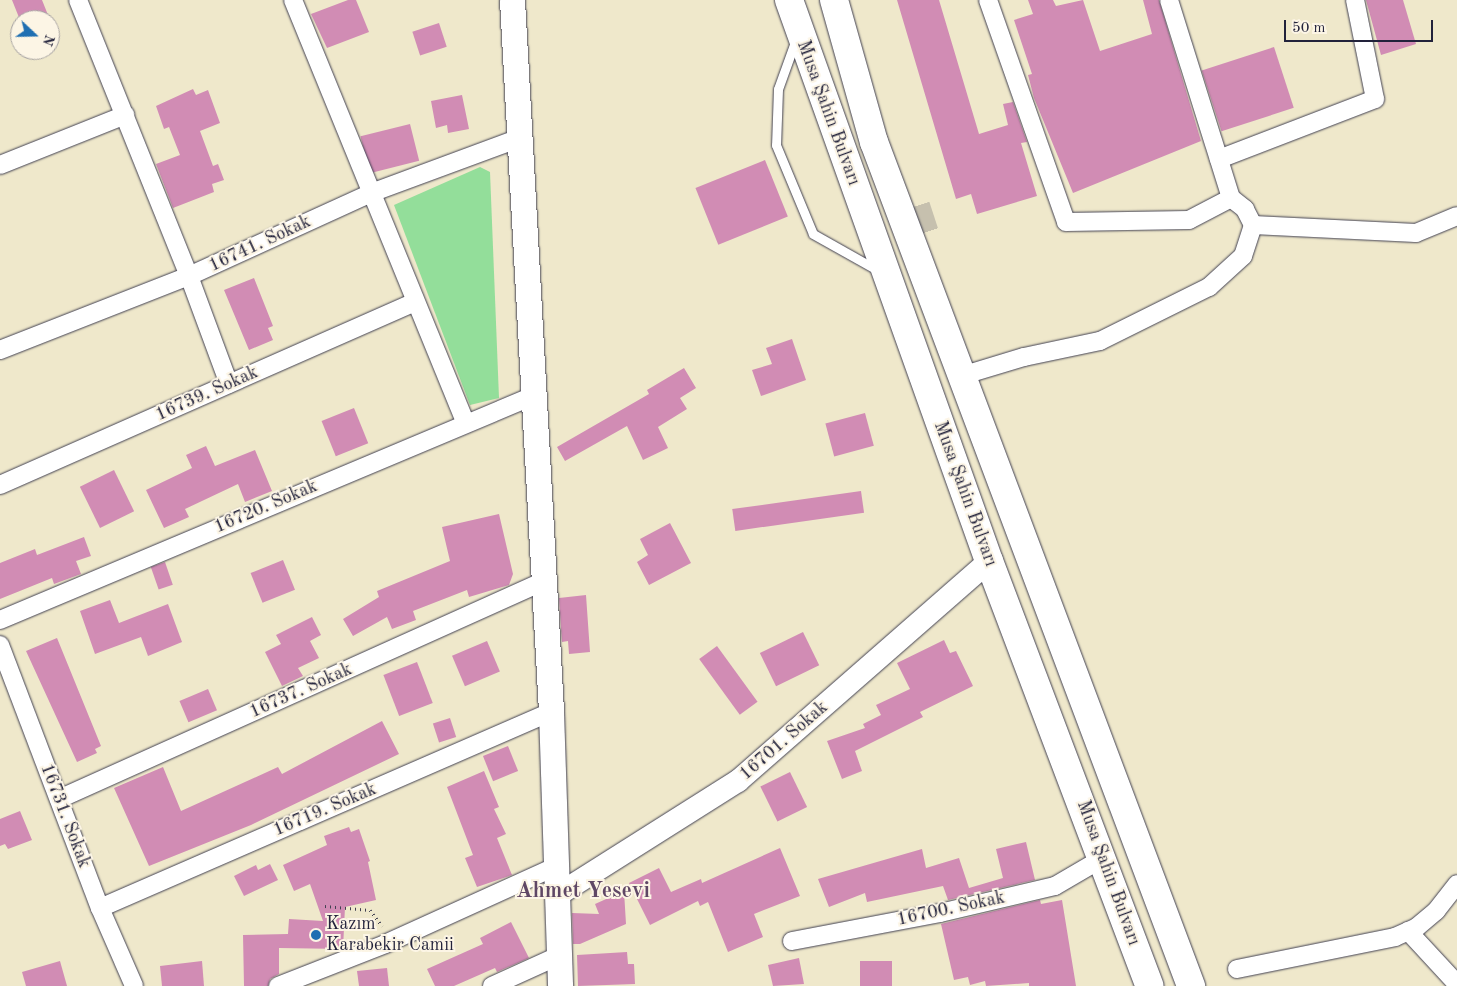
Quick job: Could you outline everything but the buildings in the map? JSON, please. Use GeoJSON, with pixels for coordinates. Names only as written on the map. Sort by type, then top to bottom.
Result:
{"type":"FeatureCollection","features":[{"type":"Feature","properties":{"kind":"highway","name":"Musa Şahin Bulvarı"},"geometry":{"type":"LineString","coordinates":[[789,0],[989,560],[1150,986]]}},
{"type":"Feature","properties":{"kind":"highway","name":"Musa Şahin Bulvarı"},"geometry":{"type":"LineString","coordinates":[[834,0],[883,166],[1191,986]]}},
{"type":"Feature","properties":{"kind":"highway"},"geometry":{"type":"LineString","coordinates":[[883,166],[902,182],[916,206]]}},
{"type":"Feature","properties":{"kind":"highway"},"geometry":{"type":"LineString","coordinates":[[926,236],[941,289],[949,345]]}},
{"type":"Feature","properties":{"kind":"main road"},"geometry":{"type":"LineString","coordinates":[[512,0],[542,582],[551,712],[559,894],[558,956],[560,986]]}},
{"type":"Feature","properties":{"kind":"street"},"geometry":{"type":"LineString","coordinates":[[78,0],[189,276],[229,384]]}},
{"type":"Feature","properties":{"kind":"street"},"geometry":{"type":"LineString","coordinates":[[293,0],[414,302],[465,422]]}},
{"type":"Feature","properties":{"kind":"street"},"geometry":{"type":"LineString","coordinates":[[988,0],[1066,222],[1189,220],[1231,198]]}},
{"type":"Feature","properties":{"kind":"street"},"geometry":{"type":"LineString","coordinates":[[961,376],[1024,357],[1100,341],[1209,287],[1243,256],[1253,225],[1245,210],[1231,198],[1169,0]]}},
{"type":"Feature","properties":{"kind":"street"},"geometry":{"type":"LineString","coordinates":[[1220,160],[1375,99],[1355,0]]}},
{"type":"Feature","properties":{"kind":"street"},"geometry":{"type":"LineString","coordinates":[[0,165],[125,115]]}},
{"type":"Feature","properties":{"kind":"street","name":"16741. Sokak"},"geometry":{"type":"LineString","coordinates":[[0,350],[189,276],[371,193],[520,138]]}},
{"type":"Feature","properties":{"kind":"street"},"geometry":{"type":"LineString","coordinates":[[1253,225],[1416,233],[1457,216]]}},
{"type":"Feature","properties":{"kind":"street","name":"16739. Sokak"},"geometry":{"type":"LineString","coordinates":[[0,485],[414,302]]}},
{"type":"Feature","properties":{"kind":"street","name":"16720. Sokak"},"geometry":{"type":"LineString","coordinates":[[0,620],[465,422],[533,396]]}},
{"type":"Feature","properties":{"kind":"street","name":"16701. Sokak"},"geometry":{"type":"LineString","coordinates":[[559,894],[738,781],[989,560]]}},
{"type":"Feature","properties":{"kind":"street","name":"16737. Sokak"},"geometry":{"type":"LineString","coordinates":[[59,799],[542,582]]}},
{"type":"Feature","properties":{"kind":"street","name":"16731. Sokak"},"geometry":{"type":"LineString","coordinates":[[0,645],[100,908],[134,986]]}},
{"type":"Feature","properties":{"kind":"street","name":"16719. Sokak"},"geometry":{"type":"LineString","coordinates":[[100,908],[551,712]]}},
{"type":"Feature","properties":{"kind":"street","name":"16700. Sokak"},"geometry":{"type":"LineString","coordinates":[[792,941],[940,914],[1055,886],[1103,858]]}},
{"type":"Feature","properties":{"kind":"street"},"geometry":{"type":"LineString","coordinates":[[278,986],[393,940],[557,866]]}},
{"type":"Feature","properties":{"kind":"street"},"geometry":{"type":"LineString","coordinates":[[1237,969],[1394,937],[1408,931],[1436,911],[1457,884]]}},
{"type":"Feature","properties":{"kind":"street"},"geometry":{"type":"LineString","coordinates":[[1408,931],[1457,984]]}},
{"type":"Feature","properties":{"kind":"street"},"geometry":{"type":"LineString","coordinates":[[492,986],[558,956]]}},
{"type":"Feature","properties":{"kind":"lane"},"geometry":{"type":"LineString","coordinates":[[799,32],[778,89],[776,145],[813,234],[886,274]]}},
{"type":"Feature","properties":{"kind":"path"},"geometry":{"type":"LineString","coordinates":[[325,906],[370,910],[393,940]]}},
{"type":"Feature","properties":{"kind":"green space"},"geometry":{"type":"Polygon","coordinates":[[[480,167],[490,172],[499,398],[470,405],[394,205],[480,167]]]}},
{"type":"Feature","properties":{"kind":"tunnel"},"geometry":{"type":"LineString","coordinates":[[916,206],[926,236]]}},
{"type":"Feature","properties":{"kind":"place","name":"Kazım Karabekir Camii"},"geometry":{"type":"Point","coordinates":[316,935]}},
{"type":"Feature","properties":{"kind":"district","name":"Ahmet Yesevi"},"geometry":{"type":"Point","coordinates":[583,892]}}]}
